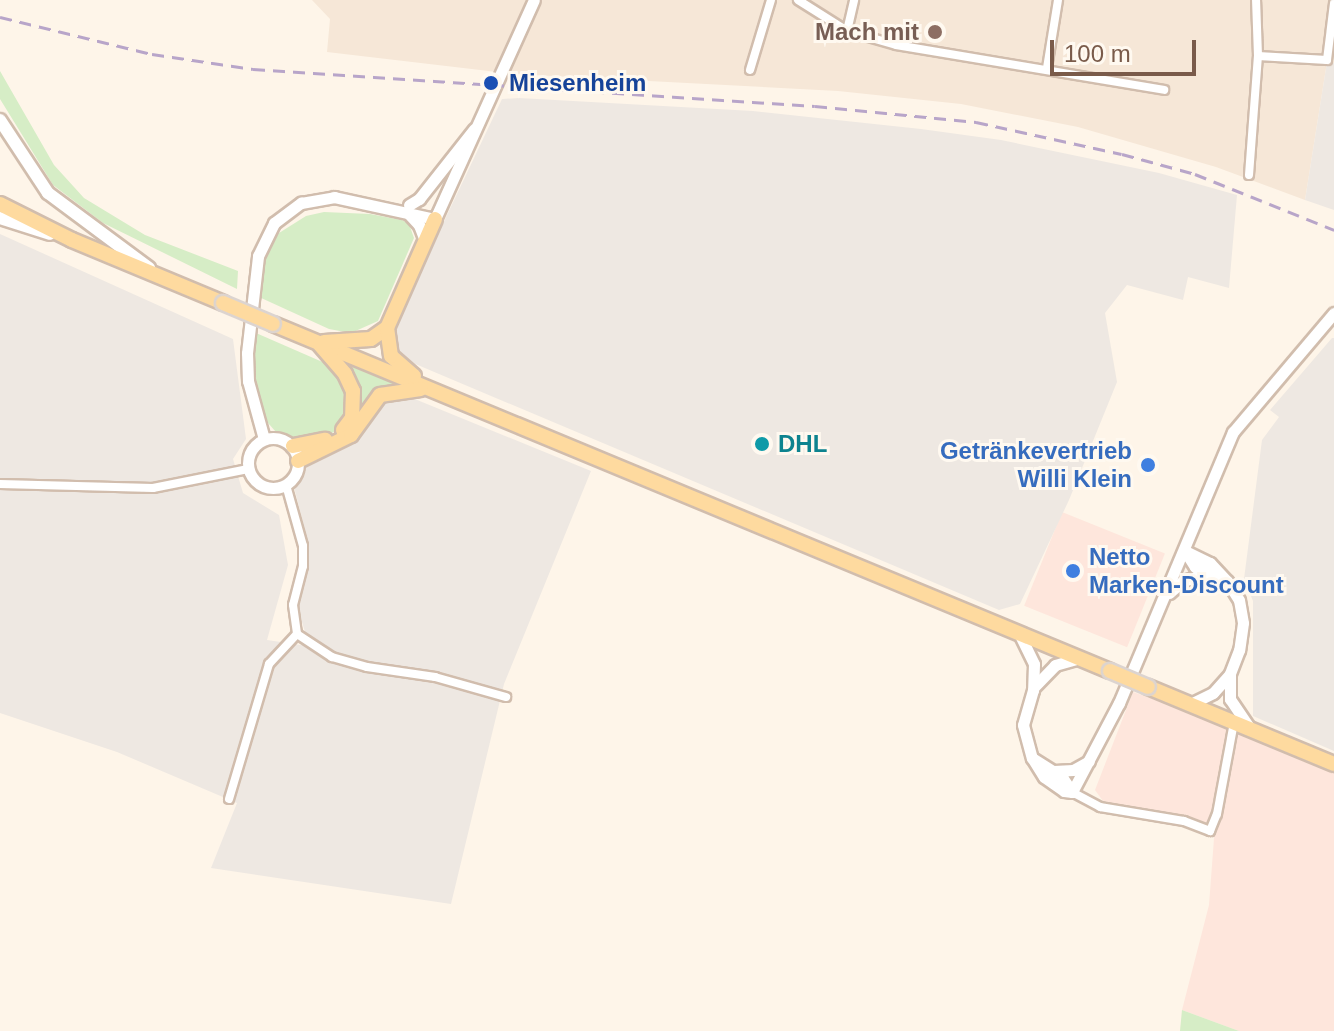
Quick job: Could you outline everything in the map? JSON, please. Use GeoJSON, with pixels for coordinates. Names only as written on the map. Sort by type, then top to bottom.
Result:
{"type":"FeatureCollection","features":[{"type":"Feature","properties":{"kind":"main road"},"geometry":{"type":"LineString","coordinates":[[0,120],[48,193],[165,279]]}},
{"type":"Feature","properties":{"kind":"main road"},"geometry":{"type":"LineString","coordinates":[[0,204],[72,240],[1334,764]]}},
{"type":"Feature","properties":{"kind":"main road"},"geometry":{"type":"LineString","coordinates":[[0,218],[72,240]]}},
{"type":"Feature","properties":{"kind":"main road"},"geometry":{"type":"LineString","coordinates":[[317,342],[360,341],[379,336],[387,328],[435,219]]}},
{"type":"Feature","properties":{"kind":"main road"},"geometry":{"type":"LineString","coordinates":[[387,328],[391,356],[430,389]]}},
{"type":"Feature","properties":{"kind":"main road"},"geometry":{"type":"LineString","coordinates":[[293,446],[315,444],[333,437],[352,418],[354,399],[350,382],[317,342]]}},
{"type":"Feature","properties":{"kind":"main road"},"geometry":{"type":"LineString","coordinates":[[298,461],[351,435],[380,395],[400,389],[430,389]]}},
{"type":"Feature","properties":{"kind":"street"},"geometry":{"type":"LineString","coordinates":[[264,439],[246,370],[255,274],[267,233],[291,208],[322,197],[344,197],[393,208],[408,208],[435,219],[534,0]]}},
{"type":"Feature","properties":{"kind":"street"},"geometry":{"type":"LineString","coordinates":[[750,70],[771,0]]}},
{"type":"Feature","properties":{"kind":"street"},"geometry":{"type":"LineString","coordinates":[[798,0],[847,31],[905,47],[1047,68],[1164,90]]}},
{"type":"Feature","properties":{"kind":"street"},"geometry":{"type":"LineString","coordinates":[[847,31],[854,0]]}},
{"type":"Feature","properties":{"kind":"street"},"geometry":{"type":"LineString","coordinates":[[1047,68],[1058,0]]}},
{"type":"Feature","properties":{"kind":"street"},"geometry":{"type":"LineString","coordinates":[[1249,175],[1258,56],[1256,0]]}},
{"type":"Feature","properties":{"kind":"street"},"geometry":{"type":"LineString","coordinates":[[1258,56],[1327,60],[1334,3]]}},
{"type":"Feature","properties":{"kind":"street"},"geometry":{"type":"LineString","coordinates":[[408,208],[419,199],[456,148],[478,126]]}},
{"type":"Feature","properties":{"kind":"street"},"geometry":{"type":"LineString","coordinates":[[408,208],[425,241]]}},
{"type":"Feature","properties":{"kind":"street"},"geometry":{"type":"LineString","coordinates":[[1072,792],[1090,761],[1166,596],[1233,432],[1334,313]]}},
{"type":"Feature","properties":{"kind":"street"},"geometry":{"type":"LineString","coordinates":[[274,438],[293,446],[298,461],[296,472],[286,485],[266,488],[255,481],[248,469],[249,454],[264,439],[274,438]]}},
{"type":"Feature","properties":{"kind":"street"},"geometry":{"type":"LineString","coordinates":[[0,484],[153,488],[248,469]]}},
{"type":"Feature","properties":{"kind":"street"},"geometry":{"type":"LineString","coordinates":[[229,799],[269,664],[297,634],[294,591],[303,566],[303,546],[286,485]]}},
{"type":"Feature","properties":{"kind":"street"},"geometry":{"type":"LineString","coordinates":[[1185,551],[1195,567],[1227,581]]}},
{"type":"Feature","properties":{"kind":"street"},"geometry":{"type":"LineString","coordinates":[[1185,551],[1210,563],[1239,600],[1243,623],[1239,650],[1230,674],[1230,699],[1235,711],[1252,730]]}},
{"type":"Feature","properties":{"kind":"street"},"geometry":{"type":"LineString","coordinates":[[1166,596],[1183,581],[1208,573]]}},
{"type":"Feature","properties":{"kind":"street"},"geometry":{"type":"LineString","coordinates":[[1018,633],[1034,664],[1033,690],[1023,725],[1032,758],[1052,784],[1100,807],[1184,821],[1210,831],[1217,814],[1234,722]]}},
{"type":"Feature","properties":{"kind":"street"},"geometry":{"type":"LineString","coordinates":[[297,634],[332,657],[367,667],[435,677],[506,697]]}},
{"type":"Feature","properties":{"kind":"street"},"geometry":{"type":"LineString","coordinates":[[1033,690],[1048,670],[1080,658]]}},
{"type":"Feature","properties":{"kind":"street"},"geometry":{"type":"LineString","coordinates":[[1190,704],[1213,693],[1230,674]]}},
{"type":"Feature","properties":{"kind":"street"},"geometry":{"type":"LineString","coordinates":[[1032,758],[1054,771],[1072,792]]}},
{"type":"Feature","properties":{"kind":"street"},"geometry":{"type":"LineString","coordinates":[[1054,771],[1073,770],[1090,761]]}},
{"type":"Feature","properties":{"kind":"shaded area"},"geometry":{"type":"Polygon","coordinates":[[[312,0],[1334,0],[1334,63],[1327,62],[1305,200],[1216,167],[1078,127],[961,104],[838,91],[514,74],[327,52],[330,19],[312,0]]]}},
{"type":"Feature","properties":{"kind":"shaded area"},"geometry":{"type":"Polygon","coordinates":[[[1327,62],[1334,63],[1334,210],[1305,200],[1327,62]]]}},
{"type":"Feature","properties":{"kind":"shaded area"},"geometry":{"type":"Polygon","coordinates":[[[502,99],[753,111],[921,129],[1001,140],[1159,173],[1237,195],[1229,288],[1188,277],[1183,300],[1127,285],[1105,313],[1117,382],[1069,500],[1020,604],[999,610],[413,363],[398,350],[395,335],[401,312],[502,99]]]}},
{"type":"Feature","properties":{"kind":"shaded area"},"geometry":{"type":"Polygon","coordinates":[[[0,234],[233,339],[246,439],[233,459],[243,493],[279,515],[288,565],[267,640],[321,648],[305,632],[297,605],[307,566],[306,535],[294,487],[305,465],[313,458],[345,447],[386,398],[405,395],[591,471],[504,684],[451,904],[211,868],[237,803],[117,752],[0,713],[0,234]]]}},
{"type":"Feature","properties":{"kind":"shaded area"},"geometry":{"type":"Polygon","coordinates":[[[1332,338],[1334,751],[1253,716],[1253,601],[1244,579],[1262,440],[1279,417],[1270,410],[1332,338]]]}},
{"type":"Feature","properties":{"kind":"shaded area"},"geometry":{"type":"Polygon","coordinates":[[[1062,512],[1165,554],[1127,647],[1024,606],[1062,512]]]}},
{"type":"Feature","properties":{"kind":"shaded area"},"geometry":{"type":"Polygon","coordinates":[[[1133,692],[1233,727],[1334,770],[1334,1031],[1239,1031],[1182,1010],[1209,905],[1215,825],[1149,815],[1103,801],[1095,790],[1133,692]]]}},
{"type":"Feature","properties":{"kind":"green space"},"geometry":{"type":"Polygon","coordinates":[[[0,71],[54,165],[84,198],[145,235],[238,271],[237,289],[103,223],[53,185],[0,99],[0,71]]]}},
{"type":"Feature","properties":{"kind":"green space"},"geometry":{"type":"Polygon","coordinates":[[[324,212],[370,214],[402,220],[409,224],[414,238],[378,321],[351,333],[329,329],[259,297],[262,259],[279,233],[306,216],[324,212]]]}},
{"type":"Feature","properties":{"kind":"green space"},"geometry":{"type":"Polygon","coordinates":[[[256,333],[334,367],[350,395],[344,426],[318,441],[295,442],[276,432],[268,423],[255,390],[252,354],[256,333]]]}},
{"type":"Feature","properties":{"kind":"green space"},"geometry":{"type":"Polygon","coordinates":[[[339,360],[398,384],[359,419],[339,360]]]}},
{"type":"Feature","properties":{"kind":"green space"},"geometry":{"type":"Polygon","coordinates":[[[1182,1010],[1239,1031],[1180,1031],[1182,1010]]]}},
{"type":"Feature","properties":{"kind":"railway"},"geometry":{"type":"LineString","coordinates":[[0,17],[152,54],[253,69],[815,106],[976,122],[1122,154],[1195,174],[1334,230]]}},
{"type":"Feature","properties":{"kind":"place","name":"Mach mit"},"geometry":{"type":"Point","coordinates":[935,32]}},
{"type":"Feature","properties":{"kind":"place","name":"Miesenheim"},"geometry":{"type":"Point","coordinates":[491,83]}},
{"type":"Feature","properties":{"kind":"place","name":"DHL"},"geometry":{"type":"Point","coordinates":[762,444]}},
{"type":"Feature","properties":{"kind":"place","name":"Getränkevertrieb Willi Klein"},"geometry":{"type":"Point","coordinates":[1148,465]}},
{"type":"Feature","properties":{"kind":"place","name":"Netto Marken-Discount"},"geometry":{"type":"Point","coordinates":[1073,571]}}]}
